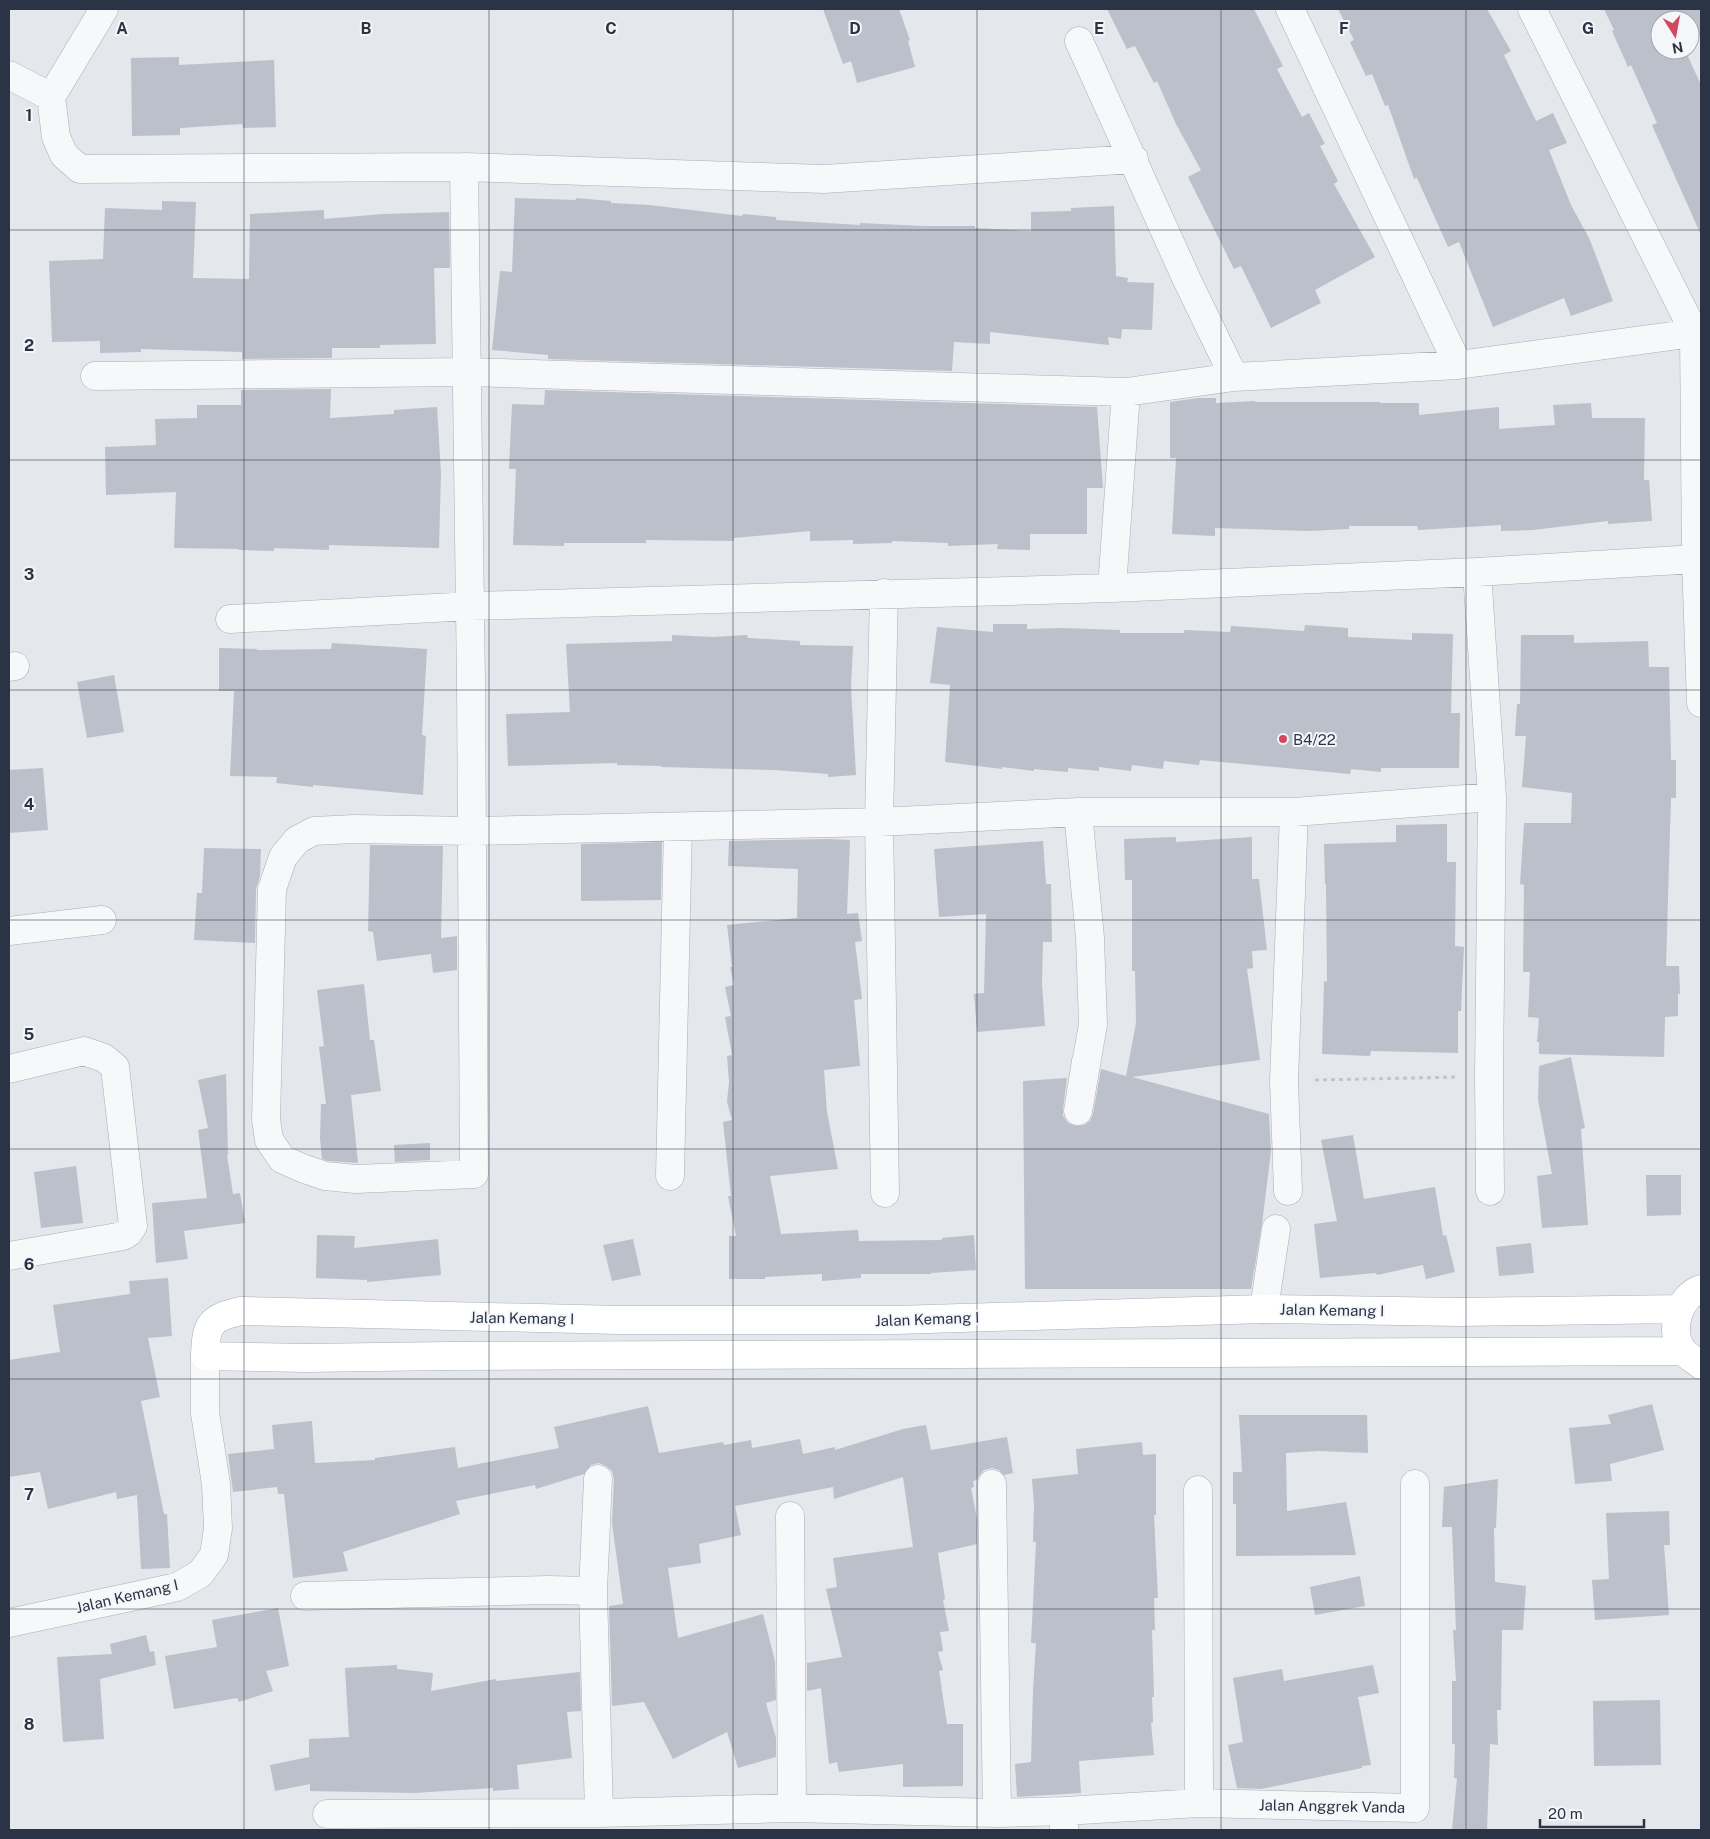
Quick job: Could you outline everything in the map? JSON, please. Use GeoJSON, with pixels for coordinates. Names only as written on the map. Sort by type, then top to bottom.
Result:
{"type":"FeatureCollection","features":[{"type":"Feature","properties":{"kind":"street"},"geometry":{"type":"LineString","coordinates":[[104,9],[51,97],[56,137],[64,155],[80,169],[464,167],[824,179],[1134,159]]}},
{"type":"Feature","properties":{"kind":"street"},"geometry":{"type":"LineString","coordinates":[[1290,9],[1458,364]]}},
{"type":"Feature","properties":{"kind":"street"},"geometry":{"type":"LineString","coordinates":[[1532,9],[1698,332],[1696,559],[1701,703]]}},
{"type":"Feature","properties":{"kind":"street"},"geometry":{"type":"LineString","coordinates":[[1079,41],[1234,377]]}},
{"type":"Feature","properties":{"kind":"street"},"geometry":{"type":"LineString","coordinates":[[9,75],[51,97]]}},
{"type":"Feature","properties":{"kind":"street"},"geometry":{"type":"LineString","coordinates":[[464,167],[471,606],[473,831],[474,1174],[356,1180],[325,1176],[282,1159],[269,1140],[266,1119],[272,889],[283,857],[296,840],[314,831],[354,829],[473,831],[879,822],[1078,812],[1294,812],[1492,797]]}},
{"type":"Feature","properties":{"kind":"street"},"geometry":{"type":"LineString","coordinates":[[95,376],[468,372],[1126,392],[1234,377],[1458,364],[1698,332]]}},
{"type":"Feature","properties":{"kind":"street"},"geometry":{"type":"LineString","coordinates":[[1112,588],[1126,392]]}},
{"type":"Feature","properties":{"kind":"street"},"geometry":{"type":"LineString","coordinates":[[230,618],[471,606],[1112,588],[1477,572],[1696,559]]}},
{"type":"Feature","properties":{"kind":"street"},"geometry":{"type":"LineString","coordinates":[[1477,572],[1492,797],[1489,1076],[1490,1191]]}},
{"type":"Feature","properties":{"kind":"street"},"geometry":{"type":"LineString","coordinates":[[884,593],[879,822],[884,1193]]}},
{"type":"Feature","properties":{"kind":"street"},"geometry":{"type":"LineString","coordinates":[[1078,812],[1090,948],[1093,1024],[1086,1061]]}},
{"type":"Feature","properties":{"kind":"street"},"geometry":{"type":"LineString","coordinates":[[1288,1191],[1284,1080],[1294,812]]}},
{"type":"Feature","properties":{"kind":"street"},"geometry":{"type":"LineString","coordinates":[[670,1176],[678,826]]}},
{"type":"Feature","properties":{"kind":"street"},"geometry":{"type":"LineString","coordinates":[[9,931],[102,920]]}},
{"type":"Feature","properties":{"kind":"street"},"geometry":{"type":"LineString","coordinates":[[9,1069],[84,1051],[104,1058],[115,1067],[133,1226],[123,1236],[9,1256]]}},
{"type":"Feature","properties":{"kind":"street"},"geometry":{"type":"LineString","coordinates":[[1264,1309],[1276,1229]]}},
{"type":"Feature","properties":{"kind":"street"},"geometry":{"type":"LineString","coordinates":[[1692,1358],[1676,1338],[1676,1324],[1680,1309],[1687,1298],[1701,1289]]}},
{"type":"Feature","properties":{"kind":"street","name":"Jalan Kemang I"},"geometry":{"type":"LineString","coordinates":[[9,1623],[177,1587],[200,1574],[214,1555],[218,1528],[216,1484],[205,1412],[206,1337],[210,1325],[218,1317],[241,1311],[609,1320],[895,1320],[1264,1309],[1460,1312],[1680,1309]]}},
{"type":"Feature","properties":{"kind":"street"},"geometry":{"type":"LineString","coordinates":[[205,1356],[305,1358],[1386,1351],[1692,1358]]}},
{"type":"Feature","properties":{"kind":"street"},"geometry":{"type":"LineString","coordinates":[[598,1479],[593,1591],[599,1813]]}},
{"type":"Feature","properties":{"kind":"street"},"geometry":{"type":"LineString","coordinates":[[992,1484],[998,1813]]}},
{"type":"Feature","properties":{"kind":"street","name":"Jalan Anggrek Vanda"},"geometry":{"type":"LineString","coordinates":[[327,1814],[599,1813],[792,1808],[998,1813],[1064,1821],[1199,1803],[1414,1819],[1415,1484]]}},
{"type":"Feature","properties":{"kind":"street"},"geometry":{"type":"LineString","coordinates":[[1198,1490],[1199,1803]]}},
{"type":"Feature","properties":{"kind":"street"},"geometry":{"type":"LineString","coordinates":[[790,1516],[792,1808]]}},
{"type":"Feature","properties":{"kind":"street"},"geometry":{"type":"LineString","coordinates":[[305,1596],[548,1590],[593,1591]]}},
{"type":"Feature","properties":{"kind":"path"},"geometry":{"type":"LineString","coordinates":[[1284,1080],[1489,1076]]}},
{"type":"Feature","properties":{"kind":"building"},"geometry":{"type":"Polygon","coordinates":[[[823,9],[899,9],[910,40],[908,41],[915,67],[857,83],[851,61],[843,64],[823,9]]]}},
{"type":"Feature","properties":{"kind":"building"},"geometry":{"type":"Polygon","coordinates":[[[1107,9],[1254,9],[1283,66],[1277,69],[1302,117],[1309,113],[1325,144],[1320,146],[1338,181],[1334,184],[1375,257],[1315,290],[1321,303],[1271,328],[1241,266],[1234,269],[1188,177],[1201,170],[1176,124],[1157,81],[1154,83],[1135,46],[1127,49],[1107,9]]]}},
{"type":"Feature","properties":{"kind":"building"},"geometry":{"type":"Polygon","coordinates":[[[1338,9],[1487,9],[1511,51],[1504,55],[1536,121],[1553,113],[1567,143],[1549,150],[1571,205],[1590,240],[1613,301],[1571,316],[1564,298],[1493,327],[1459,242],[1448,247],[1417,178],[1414,179],[1388,105],[1385,106],[1372,74],[1366,76],[1350,42],[1354,40],[1338,9]]]}},
{"type":"Feature","properties":{"kind":"building"},"geometry":{"type":"Polygon","coordinates":[[[1604,9],[1701,9],[1700,36],[1700,10],[1650,10],[1650,60],[1690,60],[1701,85],[1701,235],[1652,125],[1657,123],[1631,65],[1628,67],[1612,31],[1614,30],[1604,9]]]}},
{"type":"Feature","properties":{"kind":"building"},"geometry":{"type":"Polygon","coordinates":[[[179,57],[179,65],[274,60],[276,127],[243,128],[242,124],[180,128],[180,135],[132,136],[131,58],[179,57]]]}},
{"type":"Feature","properties":{"kind":"building"},"geometry":{"type":"Polygon","coordinates":[[[515,198],[576,200],[576,198],[742,216],[743,214],[776,217],[776,220],[860,225],[860,223],[975,226],[975,228],[1031,231],[1031,212],[1071,211],[1071,208],[1114,206],[1116,276],[1128,278],[1127,282],[1154,283],[1152,330],[1122,329],[1121,339],[1108,337],[1109,345],[990,332],[990,344],[954,342],[952,371],[548,359],[548,355],[492,350],[500,271],[512,272],[515,198]]]}},
{"type":"Feature","properties":{"kind":"building"},"geometry":{"type":"Polygon","coordinates":[[[162,201],[196,202],[193,278],[249,279],[250,214],[324,210],[324,219],[383,214],[449,212],[450,268],[434,268],[436,344],[380,345],[380,348],[332,348],[332,358],[242,359],[242,352],[141,349],[141,352],[100,353],[100,341],[52,342],[49,261],[103,259],[105,208],[162,210],[162,201]]]}},
{"type":"Feature","properties":{"kind":"building"},"geometry":{"type":"Polygon","coordinates":[[[331,389],[330,418],[394,414],[394,410],[437,407],[441,473],[439,548],[329,545],[329,550],[274,548],[274,551],[174,548],[176,492],[106,495],[105,447],[156,445],[155,419],[197,418],[197,405],[241,405],[241,390],[331,389]]]}},
{"type":"Feature","properties":{"kind":"building"},"geometry":{"type":"Polygon","coordinates":[[[545,390],[1097,407],[1103,488],[1087,488],[1087,534],[1030,534],[1030,550],[997,549],[998,544],[948,546],[948,543],[892,541],[892,543],[853,544],[853,540],[810,541],[810,531],[734,538],[734,541],[646,540],[646,543],[564,543],[564,546],[513,545],[516,469],[509,469],[512,404],[544,405],[545,390]]]}},
{"type":"Feature","properties":{"kind":"building"},"geometry":{"type":"Polygon","coordinates":[[[1198,398],[1216,398],[1216,403],[1255,401],[1419,403],[1419,415],[1499,407],[1499,429],[1555,425],[1553,405],[1591,403],[1592,418],[1645,418],[1644,480],[1649,480],[1652,521],[1608,524],[1608,521],[1533,530],[1501,531],[1501,525],[1418,530],[1417,526],[1349,526],[1349,529],[1307,531],[1215,528],[1215,536],[1172,534],[1176,458],[1170,458],[1170,402],[1198,398]]]}},
{"type":"Feature","properties":{"kind":"building"},"geometry":{"type":"Polygon","coordinates":[[[993,624],[1027,624],[1027,629],[1120,630],[1120,633],[1184,633],[1184,630],[1230,632],[1231,626],[1304,631],[1305,625],[1348,628],[1348,637],[1412,640],[1412,633],[1453,634],[1451,713],[1460,713],[1459,768],[1381,768],[1381,772],[1351,769],[1350,774],[1200,760],[1199,765],[1164,761],[1163,769],[1132,765],[1131,771],[1099,767],[1099,771],[1068,768],[1068,772],[1034,769],[1034,771],[1002,767],[1002,769],[945,762],[950,685],[930,683],[937,627],[993,632],[993,624]]]}},
{"type":"Feature","properties":{"kind":"building"},"geometry":{"type":"Polygon","coordinates":[[[672,635],[713,637],[747,635],[748,638],[800,641],[800,645],[853,646],[851,687],[856,775],[828,777],[828,774],[774,770],[661,767],[617,765],[617,763],[508,766],[506,714],[570,712],[566,644],[672,641],[672,635]]]}},
{"type":"Feature","properties":{"kind":"building"},"geometry":{"type":"Polygon","coordinates":[[[1521,635],[1574,635],[1574,643],[1648,641],[1649,667],[1669,667],[1671,760],[1676,760],[1676,798],[1671,798],[1666,966],[1679,966],[1680,994],[1678,994],[1678,1016],[1665,1017],[1664,1057],[1539,1054],[1539,1042],[1537,1042],[1539,1018],[1528,1017],[1530,972],[1523,972],[1524,885],[1520,884],[1524,823],[1571,823],[1572,793],[1522,787],[1526,736],[1515,736],[1517,704],[1520,704],[1521,635]]]}},
{"type":"Feature","properties":{"kind":"building"},"geometry":{"type":"Polygon","coordinates":[[[332,643],[427,649],[422,735],[426,736],[423,795],[276,783],[277,777],[230,776],[234,691],[219,691],[219,648],[257,650],[331,649],[332,643]]]}},
{"type":"Feature","properties":{"kind":"building"},"geometry":{"type":"Polygon","coordinates":[[[114,675],[124,732],[87,738],[77,682],[114,675]]]}},
{"type":"Feature","properties":{"kind":"building"},"geometry":{"type":"Polygon","coordinates":[[[43,768],[48,830],[9,833],[9,770],[43,768]]]}},
{"type":"Feature","properties":{"kind":"building"},"geometry":{"type":"Polygon","coordinates":[[[1447,824],[1447,862],[1456,862],[1455,946],[1464,947],[1461,1011],[1458,1011],[1458,1053],[1371,1051],[1370,1056],[1322,1054],[1324,981],[1327,982],[1324,844],[1396,842],[1396,825],[1447,824]]]}},
{"type":"Feature","properties":{"kind":"building"},"geometry":{"type":"Polygon","coordinates":[[[1176,837],[1176,842],[1252,837],[1252,879],[1259,879],[1267,950],[1252,951],[1253,968],[1247,969],[1260,1060],[1132,1077],[1269,1114],[1271,1151],[1262,1224],[1251,1289],[1025,1289],[1023,1081],[1067,1078],[1063,1116],[1068,1123],[1076,1126],[1084,1125],[1090,1121],[1101,1069],[1126,1076],[1136,1023],[1135,971],[1132,971],[1132,880],[1125,880],[1124,839],[1176,837]]]}},
{"type":"Feature","properties":{"kind":"building"},"geometry":{"type":"Polygon","coordinates":[[[850,840],[847,914],[858,913],[862,941],[855,942],[862,999],[854,1000],[860,1066],[824,1070],[827,1112],[838,1169],[770,1176],[781,1234],[858,1230],[859,1241],[942,1240],[942,1238],[974,1235],[976,1270],[931,1274],[861,1274],[861,1278],[822,1281],[822,1274],[765,1277],[765,1279],[729,1279],[729,1236],[736,1236],[728,1196],[731,1196],[723,1122],[732,1120],[727,1102],[729,1082],[727,1056],[732,1055],[725,1017],[731,1016],[725,987],[734,985],[730,967],[732,967],[727,925],[797,918],[798,869],[728,866],[729,841],[850,840]]]}},
{"type":"Feature","properties":{"kind":"building"},"geometry":{"type":"Polygon","coordinates":[[[1043,841],[1046,884],[1051,884],[1052,942],[1043,942],[1042,984],[1045,1026],[977,1032],[974,994],[984,993],[986,914],[939,917],[934,849],[1043,841]]]}},
{"type":"Feature","properties":{"kind":"building"},"geometry":{"type":"Polygon","coordinates":[[[662,842],[661,900],[581,901],[581,844],[662,842]]]}},
{"type":"Feature","properties":{"kind":"building"},"geometry":{"type":"Polygon","coordinates":[[[370,845],[443,846],[441,938],[457,936],[457,970],[433,973],[431,954],[377,961],[373,932],[368,931],[370,845]]]}},
{"type":"Feature","properties":{"kind":"building"},"geometry":{"type":"Polygon","coordinates":[[[204,848],[261,849],[260,876],[256,889],[255,943],[194,940],[197,893],[202,893],[204,848]]]}},
{"type":"Feature","properties":{"kind":"building"},"geometry":{"type":"Polygon","coordinates":[[[364,984],[370,1040],[374,1040],[381,1091],[351,1095],[358,1163],[328,1161],[322,1159],[320,1138],[321,1104],[326,1104],[319,1047],[324,1046],[317,990],[364,984]]]}},
{"type":"Feature","properties":{"kind":"building"},"geometry":{"type":"Polygon","coordinates":[[[1571,1057],[1585,1128],[1581,1129],[1588,1225],[1542,1228],[1537,1176],[1552,1174],[1538,1100],[1539,1066],[1571,1057]]]}},
{"type":"Feature","properties":{"kind":"building"},"geometry":{"type":"Polygon","coordinates":[[[226,1074],[227,1155],[233,1194],[240,1193],[245,1223],[184,1231],[188,1259],[156,1263],[152,1203],[207,1198],[198,1130],[208,1128],[198,1080],[226,1074]]]}},
{"type":"Feature","properties":{"kind":"building"},"geometry":{"type":"Polygon","coordinates":[[[1353,1135],[1364,1199],[1435,1187],[1443,1236],[1446,1235],[1455,1272],[1426,1279],[1423,1265],[1377,1275],[1376,1273],[1320,1278],[1314,1224],[1337,1221],[1321,1140],[1353,1135]]]}},
{"type":"Feature","properties":{"kind":"building"},"geometry":{"type":"Polygon","coordinates":[[[430,1143],[430,1160],[395,1162],[394,1145],[430,1143]]]}},
{"type":"Feature","properties":{"kind":"building"},"geometry":{"type":"Polygon","coordinates":[[[76,1166],[83,1223],[41,1228],[34,1172],[76,1166]]]}},
{"type":"Feature","properties":{"kind":"building"},"geometry":{"type":"Polygon","coordinates":[[[1646,1175],[1681,1175],[1681,1215],[1647,1216],[1646,1175]]]}},
{"type":"Feature","properties":{"kind":"building"},"geometry":{"type":"Polygon","coordinates":[[[317,1235],[355,1236],[354,1248],[438,1239],[441,1275],[367,1282],[367,1280],[316,1278],[317,1235]]]}},
{"type":"Feature","properties":{"kind":"building"},"geometry":{"type":"Polygon","coordinates":[[[633,1239],[641,1275],[612,1281],[603,1245],[633,1239]]]}},
{"type":"Feature","properties":{"kind":"building"},"geometry":{"type":"Polygon","coordinates":[[[1531,1243],[1534,1273],[1499,1276],[1496,1247],[1531,1243]]]}},
{"type":"Feature","properties":{"kind":"building"},"geometry":{"type":"Polygon","coordinates":[[[168,1278],[172,1336],[148,1338],[160,1397],[141,1401],[164,1514],[167,1514],[170,1568],[141,1569],[137,1495],[117,1499],[116,1492],[48,1509],[40,1472],[9,1477],[9,1360],[60,1352],[53,1305],[130,1294],[129,1281],[168,1278]]]}},
{"type":"Feature","properties":{"kind":"building"},"geometry":{"type":"Polygon","coordinates":[[[1652,1404],[1664,1450],[1610,1464],[1612,1481],[1575,1484],[1569,1428],[1611,1424],[1608,1415],[1652,1404]]]}},
{"type":"Feature","properties":{"kind":"building"},"geometry":{"type":"Polygon","coordinates":[[[648,1406],[659,1453],[723,1442],[724,1445],[751,1440],[752,1448],[800,1439],[803,1454],[835,1447],[835,1450],[903,1429],[926,1425],[931,1450],[1007,1437],[1013,1473],[1004,1475],[999,1470],[992,1468],[984,1470],[977,1480],[973,1481],[974,1487],[971,1488],[977,1519],[977,1544],[938,1553],[945,1599],[943,1600],[949,1631],[940,1632],[943,1651],[938,1652],[943,1670],[939,1671],[947,1724],[963,1724],[963,1786],[903,1787],[903,1764],[839,1772],[837,1762],[829,1764],[821,1688],[807,1691],[807,1663],[842,1657],[826,1589],[837,1587],[833,1558],[913,1547],[903,1477],[834,1499],[833,1487],[735,1506],[741,1535],[699,1544],[701,1563],[668,1568],[678,1638],[763,1614],[775,1661],[776,1700],[766,1703],[776,1738],[776,1757],[738,1768],[727,1732],[673,1759],[644,1702],[612,1706],[609,1606],[623,1604],[612,1523],[614,1479],[612,1471],[606,1466],[599,1463],[591,1465],[584,1474],[536,1489],[535,1485],[456,1501],[460,1514],[343,1552],[348,1571],[293,1578],[284,1494],[278,1494],[277,1487],[233,1492],[228,1454],[274,1449],[272,1425],[312,1421],[315,1463],[375,1460],[375,1458],[455,1447],[458,1468],[559,1448],[554,1427],[648,1406]]]}},
{"type":"Feature","properties":{"kind":"building"},"geometry":{"type":"Polygon","coordinates":[[[1239,1415],[1367,1415],[1368,1453],[1319,1451],[1286,1453],[1287,1511],[1346,1502],[1356,1555],[1236,1556],[1236,1504],[1233,1504],[1233,1472],[1242,1472],[1239,1415]]]}},
{"type":"Feature","properties":{"kind":"building"},"geometry":{"type":"Polygon","coordinates":[[[1142,1442],[1143,1455],[1156,1454],[1156,1515],[1154,1515],[1158,1598],[1154,1598],[1155,1630],[1152,1630],[1154,1697],[1152,1697],[1153,1722],[1151,1723],[1154,1755],[1079,1761],[1081,1793],[1017,1797],[1015,1764],[1031,1762],[1036,1643],[1031,1643],[1036,1542],[1033,1542],[1034,1505],[1032,1479],[1078,1474],[1076,1449],[1142,1442]]]}},
{"type":"Feature","properties":{"kind":"building"},"geometry":{"type":"Polygon","coordinates":[[[1498,1479],[1496,1528],[1494,1528],[1495,1582],[1526,1586],[1523,1630],[1502,1630],[1501,1710],[1497,1710],[1498,1745],[1490,1744],[1487,1830],[1452,1830],[1457,1778],[1454,1778],[1455,1744],[1452,1744],[1452,1681],[1456,1681],[1453,1630],[1456,1630],[1452,1527],[1442,1527],[1444,1487],[1498,1479]]]}},
{"type":"Feature","properties":{"kind":"building"},"geometry":{"type":"Polygon","coordinates":[[[1669,1511],[1670,1545],[1664,1545],[1669,1615],[1595,1620],[1592,1580],[1609,1579],[1606,1513],[1669,1511]]]}},
{"type":"Feature","properties":{"kind":"building"},"geometry":{"type":"Polygon","coordinates":[[[1360,1576],[1365,1606],[1315,1615],[1310,1587],[1360,1576]]]}},
{"type":"Feature","properties":{"kind":"building"},"geometry":{"type":"Polygon","coordinates":[[[278,1608],[289,1666],[266,1671],[273,1691],[239,1702],[237,1698],[174,1709],[165,1656],[217,1647],[212,1620],[278,1608]]]}},
{"type":"Feature","properties":{"kind":"building"},"geometry":{"type":"Polygon","coordinates":[[[146,1635],[150,1652],[154,1651],[156,1665],[100,1679],[104,1739],[63,1742],[57,1657],[112,1654],[110,1644],[146,1635]]]}},
{"type":"Feature","properties":{"kind":"building"},"geometry":{"type":"Polygon","coordinates":[[[397,1665],[397,1669],[433,1673],[431,1691],[496,1679],[496,1681],[580,1672],[581,1711],[567,1712],[572,1758],[517,1765],[519,1789],[493,1791],[493,1788],[414,1793],[310,1791],[310,1784],[275,1791],[270,1765],[309,1757],[309,1739],[349,1737],[345,1668],[397,1665]]]}},
{"type":"Feature","properties":{"kind":"building"},"geometry":{"type":"Polygon","coordinates":[[[1373,1665],[1379,1693],[1358,1697],[1371,1765],[1261,1789],[1237,1788],[1228,1745],[1243,1742],[1233,1678],[1282,1669],[1284,1681],[1373,1665]]]}},
{"type":"Feature","properties":{"kind":"building"},"geometry":{"type":"Polygon","coordinates":[[[1660,1700],[1661,1765],[1594,1766],[1593,1701],[1660,1700]]]}},
{"type":"Feature","properties":{"kind":"place","name":"B4/22"},"geometry":{"type":"Point","coordinates":[1283,739]}}]}
